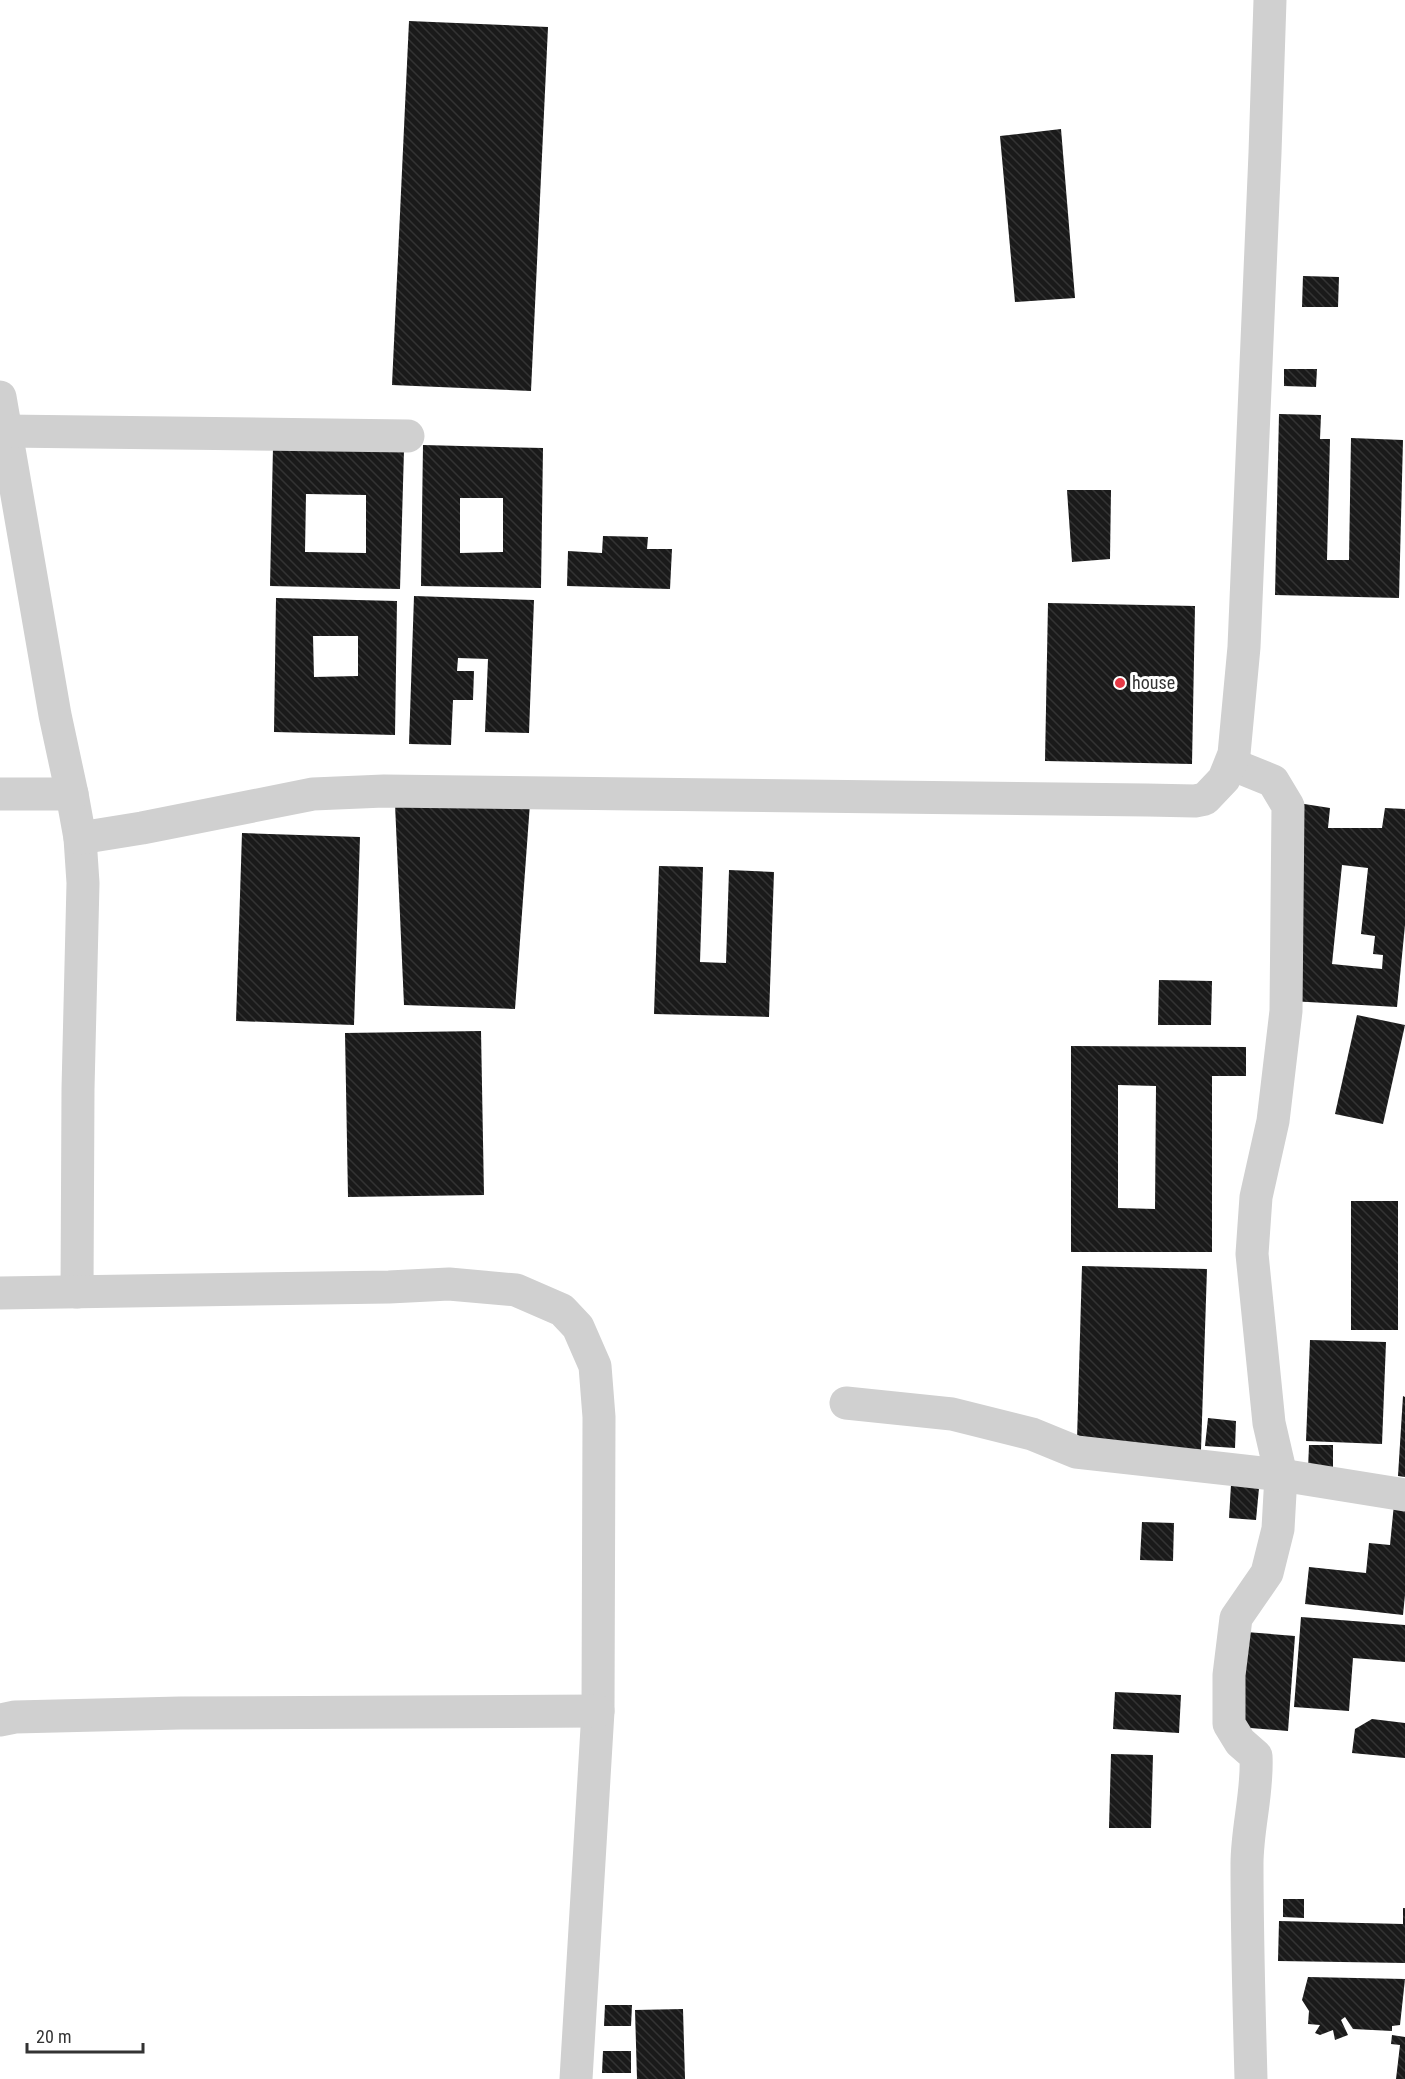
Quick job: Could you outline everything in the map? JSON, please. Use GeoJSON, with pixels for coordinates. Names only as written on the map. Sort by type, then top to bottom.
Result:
{"type":"FeatureCollection","features":[{"type":"Feature","properties":{"kind":"street"},"geometry":{"type":"LineString","coordinates":[[80,838],[313,794],[384,791],[1195,801],[1204,799],[1218,786],[1231,764],[1236,741],[1244,647],[1270,0]]}},
{"type":"Feature","properties":{"kind":"street"},"geometry":{"type":"LineString","coordinates":[[0,397],[55,715],[80,838],[83,883],[78,1078],[77,1292]]}},
{"type":"Feature","properties":{"kind":"street"},"geometry":{"type":"LineString","coordinates":[[5,431],[408,436]]}},
{"type":"Feature","properties":{"kind":"street"},"geometry":{"type":"LineString","coordinates":[[1231,764],[1273,781],[1288,806],[1286,1011],[1273,1121],[1256,1197],[1252,1254],[1269,1423],[1281,1474],[1278,1529],[1267,1573],[1236,1618],[1229,1675],[1229,1724],[1240,1742],[1256,1756],[1257,1776],[1251,1809],[1247,1862],[1251,2079]]}},
{"type":"Feature","properties":{"kind":"street"},"geometry":{"type":"LineString","coordinates":[[0,794],[72,794]]}},
{"type":"Feature","properties":{"kind":"street"},"geometry":{"type":"LineString","coordinates":[[0,1293],[449,1284],[516,1290],[562,1310],[578,1327],[595,1366],[599,1417],[598,1711],[576,2079]]}},
{"type":"Feature","properties":{"kind":"street"},"geometry":{"type":"LineString","coordinates":[[846,1403],[952,1414],[1032,1434],[1076,1452],[1281,1474],[1405,1495]]}},
{"type":"Feature","properties":{"kind":"street"},"geometry":{"type":"LineString","coordinates":[[0,1720],[15,1717],[168,1713],[598,1711]]}},
{"type":"Feature","properties":{"kind":"building"},"geometry":{"type":"Polygon","coordinates":[[[409,21],[548,27],[531,391],[392,385],[409,21]]]}},
{"type":"Feature","properties":{"kind":"building"},"geometry":{"type":"Polygon","coordinates":[[[1061,129],[1075,298],[1015,302],[1000,136],[1061,129]]]}},
{"type":"Feature","properties":{"kind":"building"},"geometry":{"type":"Polygon","coordinates":[[[1303,276],[1339,277],[1338,307],[1302,307],[1303,276]]]}},
{"type":"Feature","properties":{"kind":"building"},"geometry":{"type":"Polygon","coordinates":[[[1284,369],[1317,369],[1316,387],[1284,386],[1284,369]]]}},
{"type":"Feature","properties":{"kind":"building"},"geometry":{"type":"Polygon","coordinates":[[[1279,414],[1321,415],[1320,439],[1330,439],[1327,560],[1349,560],[1351,438],[1403,440],[1399,598],[1275,595],[1279,414]]]}},
{"type":"Feature","properties":{"kind":"building"},"geometry":{"type":"Polygon","coordinates":[[[423,445],[543,448],[541,588],[421,586],[423,445]],[[460,498],[460,553],[503,552],[503,498],[460,498]]]}},
{"type":"Feature","properties":{"kind":"building"},"geometry":{"type":"Polygon","coordinates":[[[273,447],[404,450],[400,589],[270,586],[273,447]],[[306,494],[305,552],[366,553],[366,495],[306,494]]]}},
{"type":"Feature","properties":{"kind":"building"},"geometry":{"type":"Polygon","coordinates":[[[1067,490],[1111,490],[1110,559],[1072,562],[1067,490]]]}},
{"type":"Feature","properties":{"kind":"building"},"geometry":{"type":"Polygon","coordinates":[[[603,536],[648,537],[647,549],[672,549],[670,589],[567,586],[568,551],[602,553],[603,536]]]}},
{"type":"Feature","properties":{"kind":"building"},"geometry":{"type":"Polygon","coordinates":[[[414,596],[534,600],[529,733],[485,732],[488,659],[458,658],[457,671],[474,671],[473,700],[453,700],[451,745],[409,744],[414,596]]]}},
{"type":"Feature","properties":{"kind":"building"},"geometry":{"type":"Polygon","coordinates":[[[276,598],[397,601],[395,735],[274,732],[276,598]],[[313,636],[314,677],[358,676],[358,636],[313,636]]]}},
{"type":"Feature","properties":{"kind":"building","name":"house"},"geometry":{"type":"Polygon","coordinates":[[[1048,603],[1195,606],[1192,764],[1045,761],[1048,603]]]}},
{"type":"Feature","properties":{"kind":"building"},"geometry":{"type":"Polygon","coordinates":[[[530,803],[515,1009],[404,1005],[395,804],[530,803]]]}},
{"type":"Feature","properties":{"kind":"building"},"geometry":{"type":"Polygon","coordinates":[[[1298,803],[1330,808],[1328,828],[1382,828],[1385,808],[1405,809],[1405,925],[1397,1007],[1290,1001],[1298,803]],[[1342,865],[1332,964],[1382,969],[1383,955],[1373,954],[1375,936],[1361,934],[1368,868],[1342,865]]]}},
{"type":"Feature","properties":{"kind":"building"},"geometry":{"type":"Polygon","coordinates":[[[242,833],[360,837],[354,1025],[236,1021],[242,833]]]}},
{"type":"Feature","properties":{"kind":"building"},"geometry":{"type":"Polygon","coordinates":[[[659,866],[703,867],[700,962],[726,963],[729,870],[774,872],[769,1017],[654,1014],[659,866]]]}},
{"type":"Feature","properties":{"kind":"building"},"geometry":{"type":"Polygon","coordinates":[[[1159,980],[1212,981],[1211,1025],[1158,1025],[1159,980]]]}},
{"type":"Feature","properties":{"kind":"building"},"geometry":{"type":"Polygon","coordinates":[[[1357,1015],[1405,1025],[1383,1124],[1335,1114],[1357,1015]]]}},
{"type":"Feature","properties":{"kind":"building"},"geometry":{"type":"Polygon","coordinates":[[[481,1031],[484,1195],[348,1197],[345,1033],[481,1031]]]}},
{"type":"Feature","properties":{"kind":"building"},"geometry":{"type":"Polygon","coordinates":[[[1071,1046],[1246,1047],[1246,1076],[1212,1076],[1212,1252],[1071,1252],[1071,1046]],[[1118,1085],[1118,1208],[1155,1209],[1156,1086],[1118,1085]]]}},
{"type":"Feature","properties":{"kind":"building"},"geometry":{"type":"Polygon","coordinates":[[[1351,1201],[1398,1201],[1398,1330],[1351,1330],[1351,1201]]]}},
{"type":"Feature","properties":{"kind":"building"},"geometry":{"type":"Polygon","coordinates":[[[1082,1266],[1207,1269],[1201,1450],[1077,1440],[1082,1266]]]}},
{"type":"Feature","properties":{"kind":"building"},"geometry":{"type":"Polygon","coordinates":[[[1310,1340],[1386,1342],[1382,1444],[1306,1441],[1310,1340]]]}},
{"type":"Feature","properties":{"kind":"building"},"geometry":{"type":"Polygon","coordinates":[[[1403,1396],[1405,1397],[1405,1477],[1398,1476],[1403,1396]]]}},
{"type":"Feature","properties":{"kind":"building"},"geometry":{"type":"Polygon","coordinates":[[[1208,1418],[1236,1421],[1235,1448],[1205,1446],[1208,1418]]]}},
{"type":"Feature","properties":{"kind":"building"},"geometry":{"type":"Polygon","coordinates":[[[1309,1445],[1333,1445],[1333,1469],[1308,1469],[1309,1445]]]}},
{"type":"Feature","properties":{"kind":"building"},"geometry":{"type":"Polygon","coordinates":[[[1231,1485],[1259,1488],[1256,1520],[1229,1518],[1231,1485]]]}},
{"type":"Feature","properties":{"kind":"building"},"geometry":{"type":"Polygon","coordinates":[[[1394,1504],[1405,1505],[1403,1615],[1305,1604],[1309,1567],[1366,1573],[1369,1543],[1390,1545],[1394,1504]]]}},
{"type":"Feature","properties":{"kind":"building"},"geometry":{"type":"Polygon","coordinates":[[[1142,1522],[1174,1523],[1173,1561],[1140,1560],[1142,1522]]]}},
{"type":"Feature","properties":{"kind":"building"},"geometry":{"type":"Polygon","coordinates":[[[1301,1617],[1405,1625],[1405,1662],[1353,1658],[1349,1711],[1294,1707],[1301,1617]]]}},
{"type":"Feature","properties":{"kind":"building"},"geometry":{"type":"Polygon","coordinates":[[[1246,1632],[1295,1636],[1288,1731],[1238,1727],[1246,1632]]]}},
{"type":"Feature","properties":{"kind":"building"},"geometry":{"type":"Polygon","coordinates":[[[1115,1692],[1181,1695],[1179,1733],[1113,1729],[1115,1692]]]}},
{"type":"Feature","properties":{"kind":"building"},"geometry":{"type":"Polygon","coordinates":[[[1372,1719],[1405,1723],[1405,1758],[1352,1753],[1355,1729],[1372,1719]]]}},
{"type":"Feature","properties":{"kind":"building"},"geometry":{"type":"Polygon","coordinates":[[[1111,1754],[1153,1755],[1151,1828],[1109,1828],[1111,1754]]]}},
{"type":"Feature","properties":{"kind":"building"},"geometry":{"type":"Polygon","coordinates":[[[1283,1899],[1304,1899],[1304,1918],[1283,1917],[1283,1899]]]}},
{"type":"Feature","properties":{"kind":"building"},"geometry":{"type":"Polygon","coordinates":[[[1403,1908],[1405,1908],[1405,1963],[1278,1961],[1279,1921],[1403,1924],[1403,1908]]]}},
{"type":"Feature","properties":{"kind":"building"},"geometry":{"type":"Polygon","coordinates":[[[1308,1977],[1405,1979],[1400,2025],[1392,2026],[1392,2031],[1353,2029],[1345,2017],[1341,2020],[1348,2035],[1335,2040],[1333,2030],[1320,2035],[1315,2033],[1320,2025],[1308,2024],[1309,2011],[1302,2000],[1308,1977]]]}},
{"type":"Feature","properties":{"kind":"building"},"geometry":{"type":"Polygon","coordinates":[[[605,2005],[632,2005],[631,2026],[604,2026],[605,2005]]]}},
{"type":"Feature","properties":{"kind":"building"},"geometry":{"type":"Polygon","coordinates":[[[683,2009],[685,2079],[637,2079],[635,2010],[683,2009]]]}},
{"type":"Feature","properties":{"kind":"building"},"geometry":{"type":"Polygon","coordinates":[[[1392,2035],[1405,2037],[1405,2079],[1396,2079],[1400,2045],[1391,2044],[1392,2035]]]}},
{"type":"Feature","properties":{"kind":"building"},"geometry":{"type":"Polygon","coordinates":[[[603,2051],[631,2051],[631,2073],[602,2073],[603,2051]]]}},
{"type":"Feature","properties":{"kind":"place","name":"house"},"geometry":{"type":"Point","coordinates":[1120,683]}}]}
